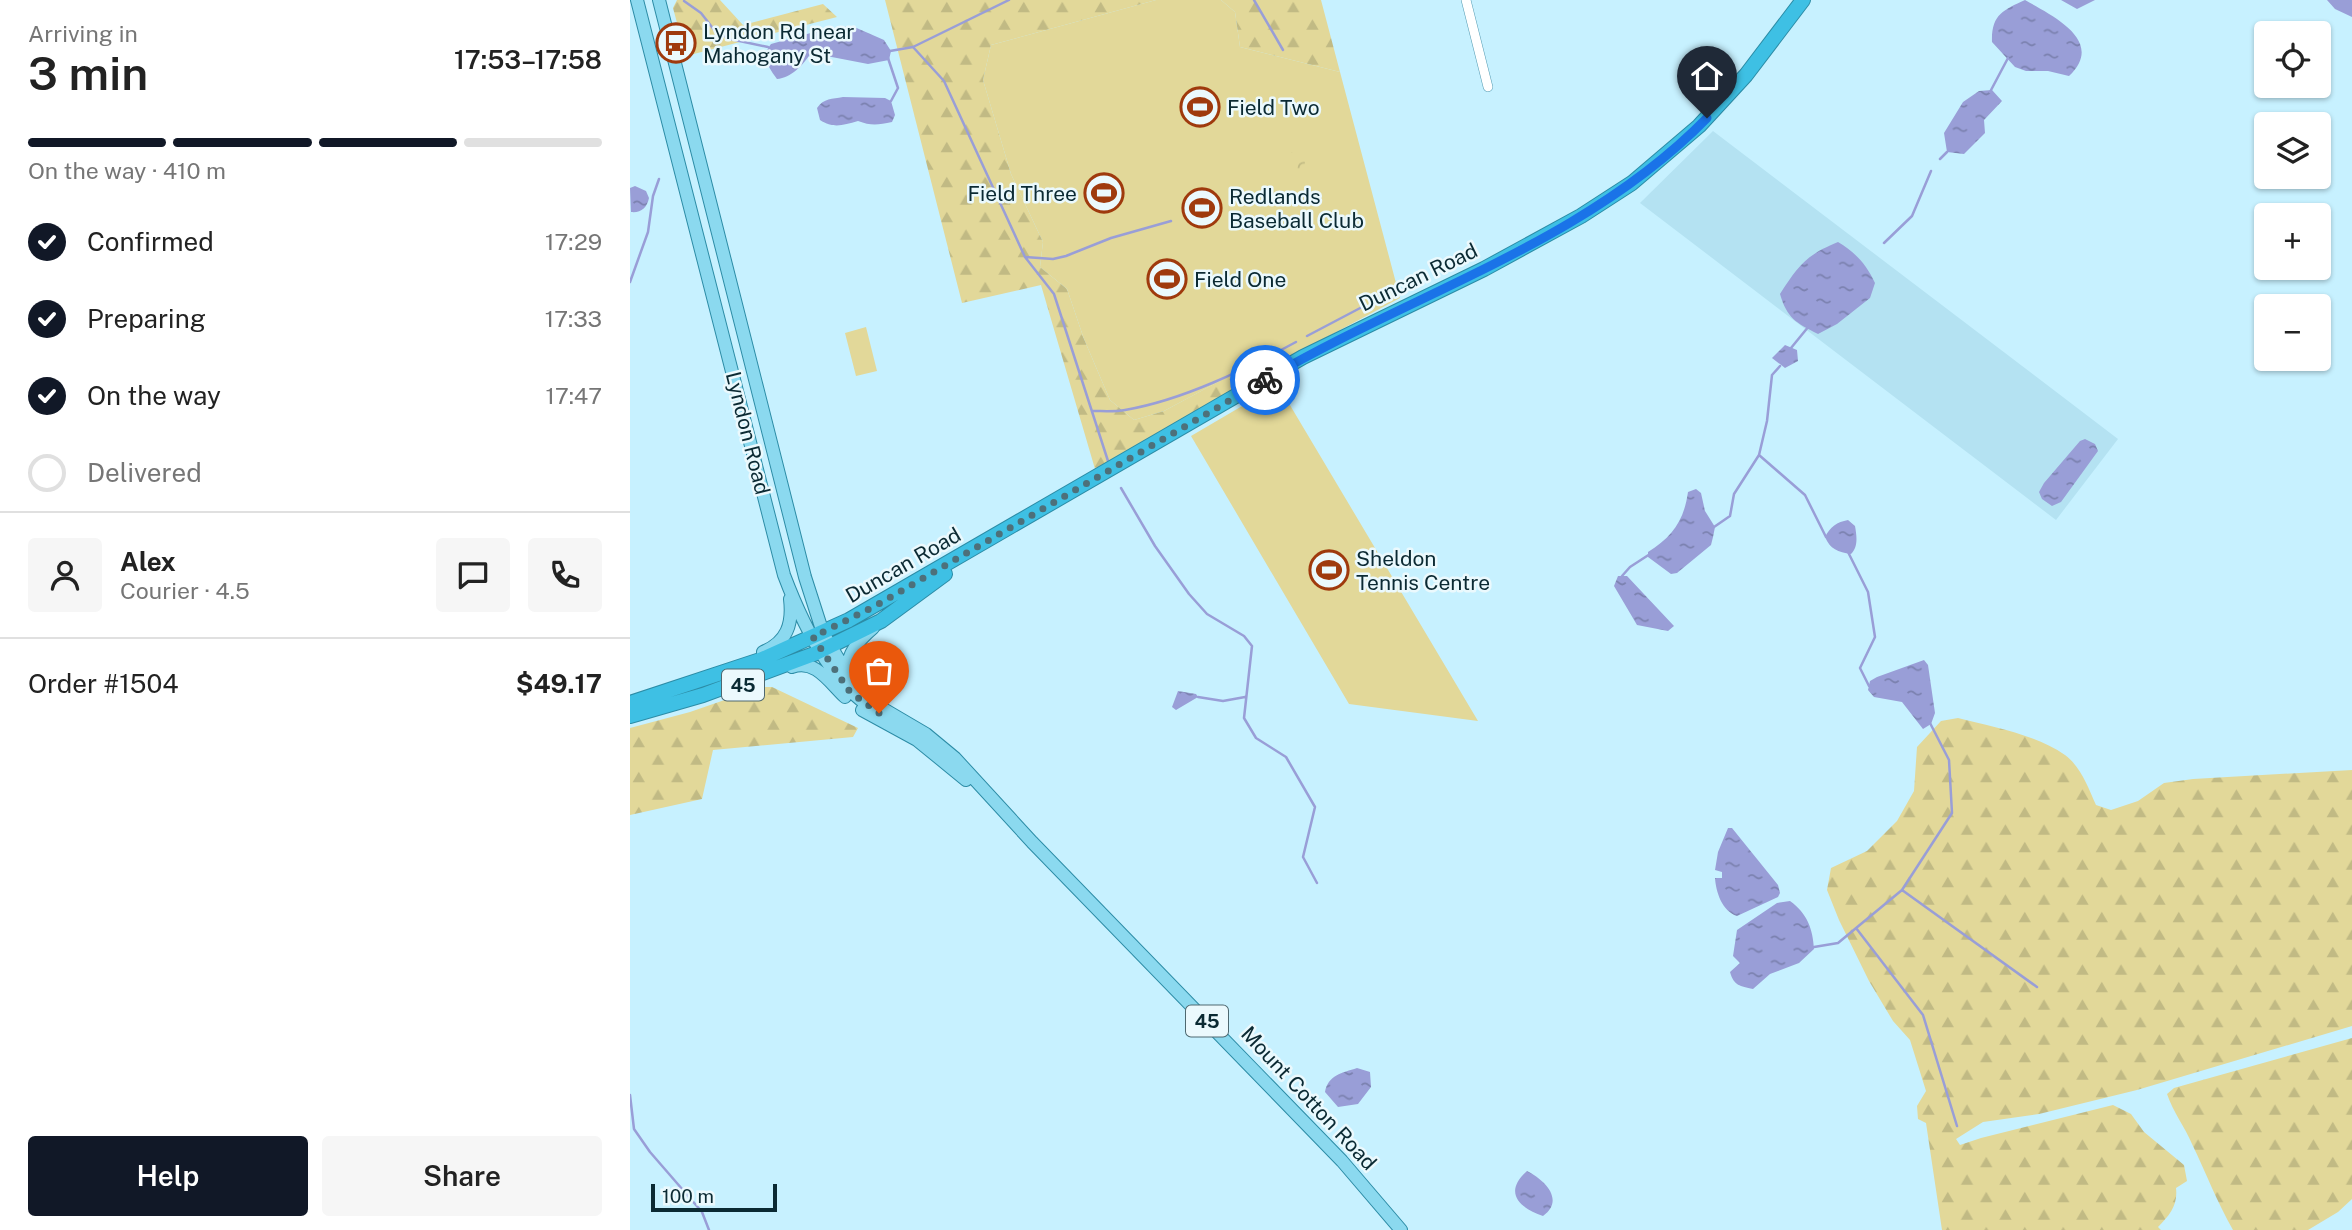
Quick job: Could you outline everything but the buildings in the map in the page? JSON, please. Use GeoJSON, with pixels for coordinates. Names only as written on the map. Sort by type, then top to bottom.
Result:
{"type":"FeatureCollection","features":[{"type":"Feature","properties":{"kind":"highway","name":"Duncan Road"},"geometry":{"type":"LineString","coordinates":[[818,635],[877,605],[1003,533],[1303,357],[1531,244],[1581,216],[1632,183],[1670,153],[1707,118],[1746,75],[1803,0]]}},
{"type":"Feature","properties":{"kind":"highway","name":"Duncan Road"},"geometry":{"type":"LineString","coordinates":[[632,712],[735,684],[826,648],[881,621],[1003,533]]}},
{"type":"Feature","properties":{"kind":"highway"},"geometry":{"type":"LineString","coordinates":[[632,712],[669,691],[760,660],[818,635]]}},
{"type":"Feature","properties":{"kind":"main road","name":"Lyndon Road"},"geometry":{"type":"LineString","coordinates":[[637,0],[784,575],[792,596],[818,635]]}},
{"type":"Feature","properties":{"kind":"main road","name":"Lyndon Road"},"geometry":{"type":"LineString","coordinates":[[659,0],[781,477],[818,635]]}},
{"type":"Feature","properties":{"kind":"main road"},"geometry":{"type":"LineString","coordinates":[[761,482],[781,477]]}},
{"type":"Feature","properties":{"kind":"main road"},"geometry":{"type":"LineString","coordinates":[[669,691],[780,643],[788,630],[791,612],[784,575]]}},
{"type":"Feature","properties":{"kind":"main road"},"geometry":{"type":"LineString","coordinates":[[848,676],[847,665],[851,653],[865,634],[881,621]]}},
{"type":"Feature","properties":{"kind":"main road","name":"Mount Cotton Road"},"geometry":{"type":"LineString","coordinates":[[818,635],[848,676],[871,700],[939,744],[981,784],[1008,817]]}},
{"type":"Feature","properties":{"kind":"main road"},"geometry":{"type":"LineString","coordinates":[[826,648],[843,685],[855,698],[928,742],[981,793]]}},
{"type":"Feature","properties":{"kind":"main road","name":"Mount Cotton Road"},"geometry":{"type":"LineString","coordinates":[[632,712],[658,713],[798,665],[809,665],[817,670],[850,702],[927,747],[1008,817],[1342,1161],[1401,1230]]}},
{"type":"Feature","properties":{"kind":"street"},"geometry":{"type":"LineString","coordinates":[[1466,0],[1488,87]]}},
{"type":"Feature","properties":{"kind":"shaded area"},"geometry":{"type":"Polygon","coordinates":[[[1713,131],[2118,439],[2056,520],[1640,203],[1713,131]]]}},
{"type":"Feature","properties":{"kind":"green space"},"geometry":{"type":"Polygon","coordinates":[[[677,0],[720,0],[743,25],[823,4],[837,17],[686,56],[673,8],[677,0]]]}},
{"type":"Feature","properties":{"kind":"green space"},"geometry":{"type":"Polygon","coordinates":[[[885,0],[1156,0],[991,45],[983,80],[1011,174],[1043,242],[1040,267],[1067,289],[1084,339],[1110,400],[1134,420],[1164,411],[1288,344],[1293,355],[1095,469],[1041,285],[962,303],[885,0]]]}},
{"type":"Feature","properties":{"kind":"green space","name":"Redlands Baseball Club"},"geometry":{"type":"Polygon","coordinates":[[[1156,0],[1221,0],[1235,12],[1240,47],[1340,72],[1400,298],[1293,355],[1287,345],[1164,411],[1134,420],[1110,400],[1084,339],[1067,289],[1040,267],[1043,242],[1011,174],[983,80],[991,45],[1156,0]]]}},
{"type":"Feature","properties":{"kind":"green space"},"geometry":{"type":"Polygon","coordinates":[[[1221,0],[1321,0],[1340,72],[1240,47],[1235,12],[1221,0]]]}},
{"type":"Feature","properties":{"kind":"green space"},"geometry":{"type":"Polygon","coordinates":[[[1295,152],[1302,155],[1305,162],[1302,169],[1295,172],[1288,169],[1285,162],[1288,155],[1295,152]]]}},
{"type":"Feature","properties":{"kind":"green space"},"geometry":{"type":"Polygon","coordinates":[[[866,327],[877,371],[856,376],[845,333],[866,327]]]}},
{"type":"Feature","properties":{"kind":"green space","name":"Sheldon Tennis Centre"},"geometry":{"type":"Polygon","coordinates":[[[1278,385],[1478,721],[1349,704],[1191,436],[1278,385]]]}},
{"type":"Feature","properties":{"kind":"green space"},"geometry":{"type":"Polygon","coordinates":[[[762,687],[772,687],[858,728],[853,737],[713,750],[702,799],[630,815],[630,728],[690,712],[762,687]]]}},
{"type":"Feature","properties":{"kind":"green space"},"geometry":{"type":"Polygon","coordinates":[[[1958,718],[2013,732],[2065,755],[2084,778],[2096,805],[2111,810],[2138,801],[2164,783],[2352,770],[2352,1026],[2137,1090],[2039,1114],[1983,1122],[1956,1139],[1960,1145],[2113,1105],[2131,1114],[2144,1132],[2184,1165],[2187,1181],[2176,1188],[2174,1205],[2158,1227],[2161,1230],[1942,1230],[1926,1123],[1918,1119],[1917,1106],[1926,1091],[1910,1040],[1893,1021],[1869,981],[1827,890],[1831,868],[1867,851],[1897,821],[1914,791],[1917,747],[1941,721],[1958,718]]]}},
{"type":"Feature","properties":{"kind":"green space"},"geometry":{"type":"Polygon","coordinates":[[[2352,1038],[2352,1199],[2338,1212],[2308,1230],[2233,1230],[2167,1094],[2174,1088],[2352,1038]]]}},
{"type":"Feature","properties":{"kind":"water"},"geometry":{"type":"Polygon","coordinates":[[[2025,0],[2061,22],[2079,41],[2082,52],[2079,63],[2069,76],[2048,71],[2026,71],[2015,67],[1992,42],[1996,19],[2010,7],[2025,0]]]}},
{"type":"Feature","properties":{"kind":"water"},"geometry":{"type":"Polygon","coordinates":[[[2061,0],[2095,0],[2077,9],[2061,0]]]}},
{"type":"Feature","properties":{"kind":"water"},"geometry":{"type":"Polygon","coordinates":[[[2327,0],[2352,0],[2352,17],[2335,9],[2327,0]]]}},
{"type":"Feature","properties":{"kind":"water"},"geometry":{"type":"Polygon","coordinates":[[[852,26],[884,40],[891,51],[889,60],[868,64],[811,53],[796,70],[777,79],[769,66],[766,53],[771,44],[825,29],[852,26]]]}},
{"type":"Feature","properties":{"kind":"water"},"geometry":{"type":"Polygon","coordinates":[[[1992,90],[2002,101],[1984,120],[1985,133],[1964,154],[1947,152],[1944,133],[1963,102],[1979,91],[1992,90]]]}},
{"type":"Feature","properties":{"kind":"water"},"geometry":{"type":"Polygon","coordinates":[[[843,97],[885,98],[891,101],[895,115],[892,122],[879,124],[858,121],[834,125],[820,120],[817,108],[822,102],[843,97]]]}},
{"type":"Feature","properties":{"kind":"water"},"geometry":{"type":"Polygon","coordinates":[[[635,186],[646,191],[649,198],[643,209],[631,212],[630,188],[635,186]]]}},
{"type":"Feature","properties":{"kind":"water"},"geometry":{"type":"Polygon","coordinates":[[[1838,242],[1860,260],[1875,283],[1870,298],[1837,324],[1818,334],[1793,319],[1780,294],[1804,262],[1838,242]]]}},
{"type":"Feature","properties":{"kind":"water"},"geometry":{"type":"Polygon","coordinates":[[[1785,345],[1797,350],[1798,361],[1785,368],[1772,358],[1785,345]]]}},
{"type":"Feature","properties":{"kind":"water"},"geometry":{"type":"Polygon","coordinates":[[[2085,439],[2095,444],[2098,451],[2061,502],[2052,506],[2042,499],[2039,492],[2080,441],[2085,439]]]}},
{"type":"Feature","properties":{"kind":"water"},"geometry":{"type":"Polygon","coordinates":[[[1696,489],[1701,493],[1705,511],[1715,527],[1711,545],[1677,573],[1671,574],[1648,557],[1648,552],[1676,527],[1688,492],[1696,489]]]}},
{"type":"Feature","properties":{"kind":"water"},"geometry":{"type":"Polygon","coordinates":[[[1848,520],[1855,526],[1856,534],[1856,545],[1851,554],[1835,549],[1825,537],[1834,526],[1848,520]]]}},
{"type":"Feature","properties":{"kind":"water"},"geometry":{"type":"Polygon","coordinates":[[[1618,576],[1627,576],[1674,626],[1668,631],[1637,625],[1614,586],[1618,576]]]}},
{"type":"Feature","properties":{"kind":"water"},"geometry":{"type":"Polygon","coordinates":[[[1924,660],[1928,665],[1935,713],[1931,724],[1923,729],[1902,702],[1874,697],[1868,690],[1870,681],[1877,677],[1924,660]]]}},
{"type":"Feature","properties":{"kind":"water"},"geometry":{"type":"Polygon","coordinates":[[[1178,691],[1196,694],[1198,697],[1176,710],[1172,707],[1178,691]]]}},
{"type":"Feature","properties":{"kind":"water"},"geometry":{"type":"Polygon","coordinates":[[[1728,828],[1732,828],[1778,885],[1780,893],[1778,897],[1737,916],[1727,910],[1721,900],[1715,878],[1722,878],[1722,872],[1715,870],[1718,852],[1728,828]]]}},
{"type":"Feature","properties":{"kind":"water"},"geometry":{"type":"Polygon","coordinates":[[[1790,901],[1808,922],[1814,949],[1799,963],[1770,974],[1753,989],[1738,985],[1730,972],[1740,963],[1733,956],[1737,930],[1777,903],[1790,901]]]}},
{"type":"Feature","properties":{"kind":"water"},"geometry":{"type":"Polygon","coordinates":[[[1357,1068],[1370,1072],[1371,1087],[1358,1104],[1338,1107],[1325,1092],[1327,1086],[1336,1076],[1357,1068]]]}},
{"type":"Feature","properties":{"kind":"water"},"geometry":{"type":"Polygon","coordinates":[[[1527,1171],[1550,1191],[1552,1203],[1543,1216],[1527,1209],[1517,1198],[1516,1186],[1527,1171]]]}},
{"type":"Feature","properties":{"kind":"waterway"},"geometry":{"type":"LineString","coordinates":[[890,51],[913,47],[1009,0]]}},
{"type":"Feature","properties":{"kind":"waterway"},"geometry":{"type":"LineString","coordinates":[[1254,0],[1283,50]]}},
{"type":"Feature","properties":{"kind":"waterway"},"geometry":{"type":"LineString","coordinates":[[684,1],[701,13],[715,31],[730,39],[768,47]]}},
{"type":"Feature","properties":{"kind":"waterway"},"geometry":{"type":"LineString","coordinates":[[913,47],[944,81],[1025,257],[1054,294],[1108,461]]}},
{"type":"Feature","properties":{"kind":"waterway"},"geometry":{"type":"LineString","coordinates":[[888,58],[898,88],[891,101]]}},
{"type":"Feature","properties":{"kind":"waterway"},"geometry":{"type":"LineString","coordinates":[[1990,92],[2008,58]]}},
{"type":"Feature","properties":{"kind":"waterway"},"geometry":{"type":"LineString","coordinates":[[1940,159],[1947,152]]}},
{"type":"Feature","properties":{"kind":"waterway"},"geometry":{"type":"LineString","coordinates":[[1884,243],[1912,216],[1931,171]]}},
{"type":"Feature","properties":{"kind":"waterway"},"geometry":{"type":"LineString","coordinates":[[630,282],[648,232],[653,196],[659,179]]}},
{"type":"Feature","properties":{"kind":"waterway"},"geometry":{"type":"LineString","coordinates":[[1025,257],[1053,259],[1066,256],[1111,238],[1171,221]]}},
{"type":"Feature","properties":{"kind":"waterway"},"geometry":{"type":"LineString","coordinates":[[1307,336],[1364,306]]}},
{"type":"Feature","properties":{"kind":"waterway"},"geometry":{"type":"LineString","coordinates":[[1791,348],[1809,326]]}},
{"type":"Feature","properties":{"kind":"waterway"},"geometry":{"type":"LineString","coordinates":[[1092,411],[1121,411],[1169,399],[1234,373],[1296,342]]}},
{"type":"Feature","properties":{"kind":"waterway"},"geometry":{"type":"LineString","coordinates":[[1714,527],[1730,516],[1734,494],[1759,455],[1767,421],[1772,375],[1780,366]]}},
{"type":"Feature","properties":{"kind":"waterway"},"geometry":{"type":"LineString","coordinates":[[1759,455],[1805,495],[1826,537]]}},
{"type":"Feature","properties":{"kind":"waterway"},"geometry":{"type":"LineString","coordinates":[[1121,488],[1155,546],[1189,594],[1207,614],[1244,636],[1252,646],[1244,718],[1256,738],[1286,757],[1315,807],[1303,857],[1317,883]]}},
{"type":"Feature","properties":{"kind":"waterway"},"geometry":{"type":"LineString","coordinates":[[1848,552],[1868,592],[1875,637],[1860,668],[1869,686],[1872,686]]}},
{"type":"Feature","properties":{"kind":"waterway"},"geometry":{"type":"LineString","coordinates":[[1622,576],[1630,567],[1650,554]]}},
{"type":"Feature","properties":{"kind":"waterway"},"geometry":{"type":"LineString","coordinates":[[1198,697],[1223,701],[1245,697]]}},
{"type":"Feature","properties":{"kind":"waterway"},"geometry":{"type":"LineString","coordinates":[[1814,947],[1838,943],[1902,890],[1952,813],[1949,760],[1930,723]]}},
{"type":"Feature","properties":{"kind":"waterway"},"geometry":{"type":"LineString","coordinates":[[1902,890],[2037,987]]}},
{"type":"Feature","properties":{"kind":"waterway"},"geometry":{"type":"LineString","coordinates":[[1856,928],[1923,1015],[1957,1126]]}},
{"type":"Feature","properties":{"kind":"waterway"},"geometry":{"type":"LineString","coordinates":[[630,1095],[634,1129],[650,1152],[702,1212],[709,1230]]}},
{"type":"Feature","properties":{"kind":"way so far"},"geometry":{"type":"LineString","coordinates":[[879,713],[862,703],[843,685],[813,637],[877,605],[1265,380]]}},
{"type":"Feature","properties":{"kind":"place","name":"Lyndon Rd near Mahogany St"},"geometry":{"type":"Point","coordinates":[676,43]}},
{"type":"Feature","properties":{"kind":"place","name":"Field Two"},"geometry":{"type":"Point","coordinates":[1200,107]}},
{"type":"Feature","properties":{"kind":"place","name":"Field Three"},"geometry":{"type":"Point","coordinates":[1104,193]}},
{"type":"Feature","properties":{"kind":"place","name":"Redlands Baseball Club"},"geometry":{"type":"Point","coordinates":[1202,208]}},
{"type":"Feature","properties":{"kind":"place","name":"Field One"},"geometry":{"type":"Point","coordinates":[1167,279]}},
{"type":"Feature","properties":{"kind":"place","name":"Sheldon Tennis Centre"},"geometry":{"type":"Point","coordinates":[1329,570]}},
{"type":"Feature","properties":{"kind":"route"},"geometry":{"type":"LineString","coordinates":[[1265,380],[1303,357],[1484,269],[1581,216],[1632,183],[1670,153],[1707,118]]}}]}
